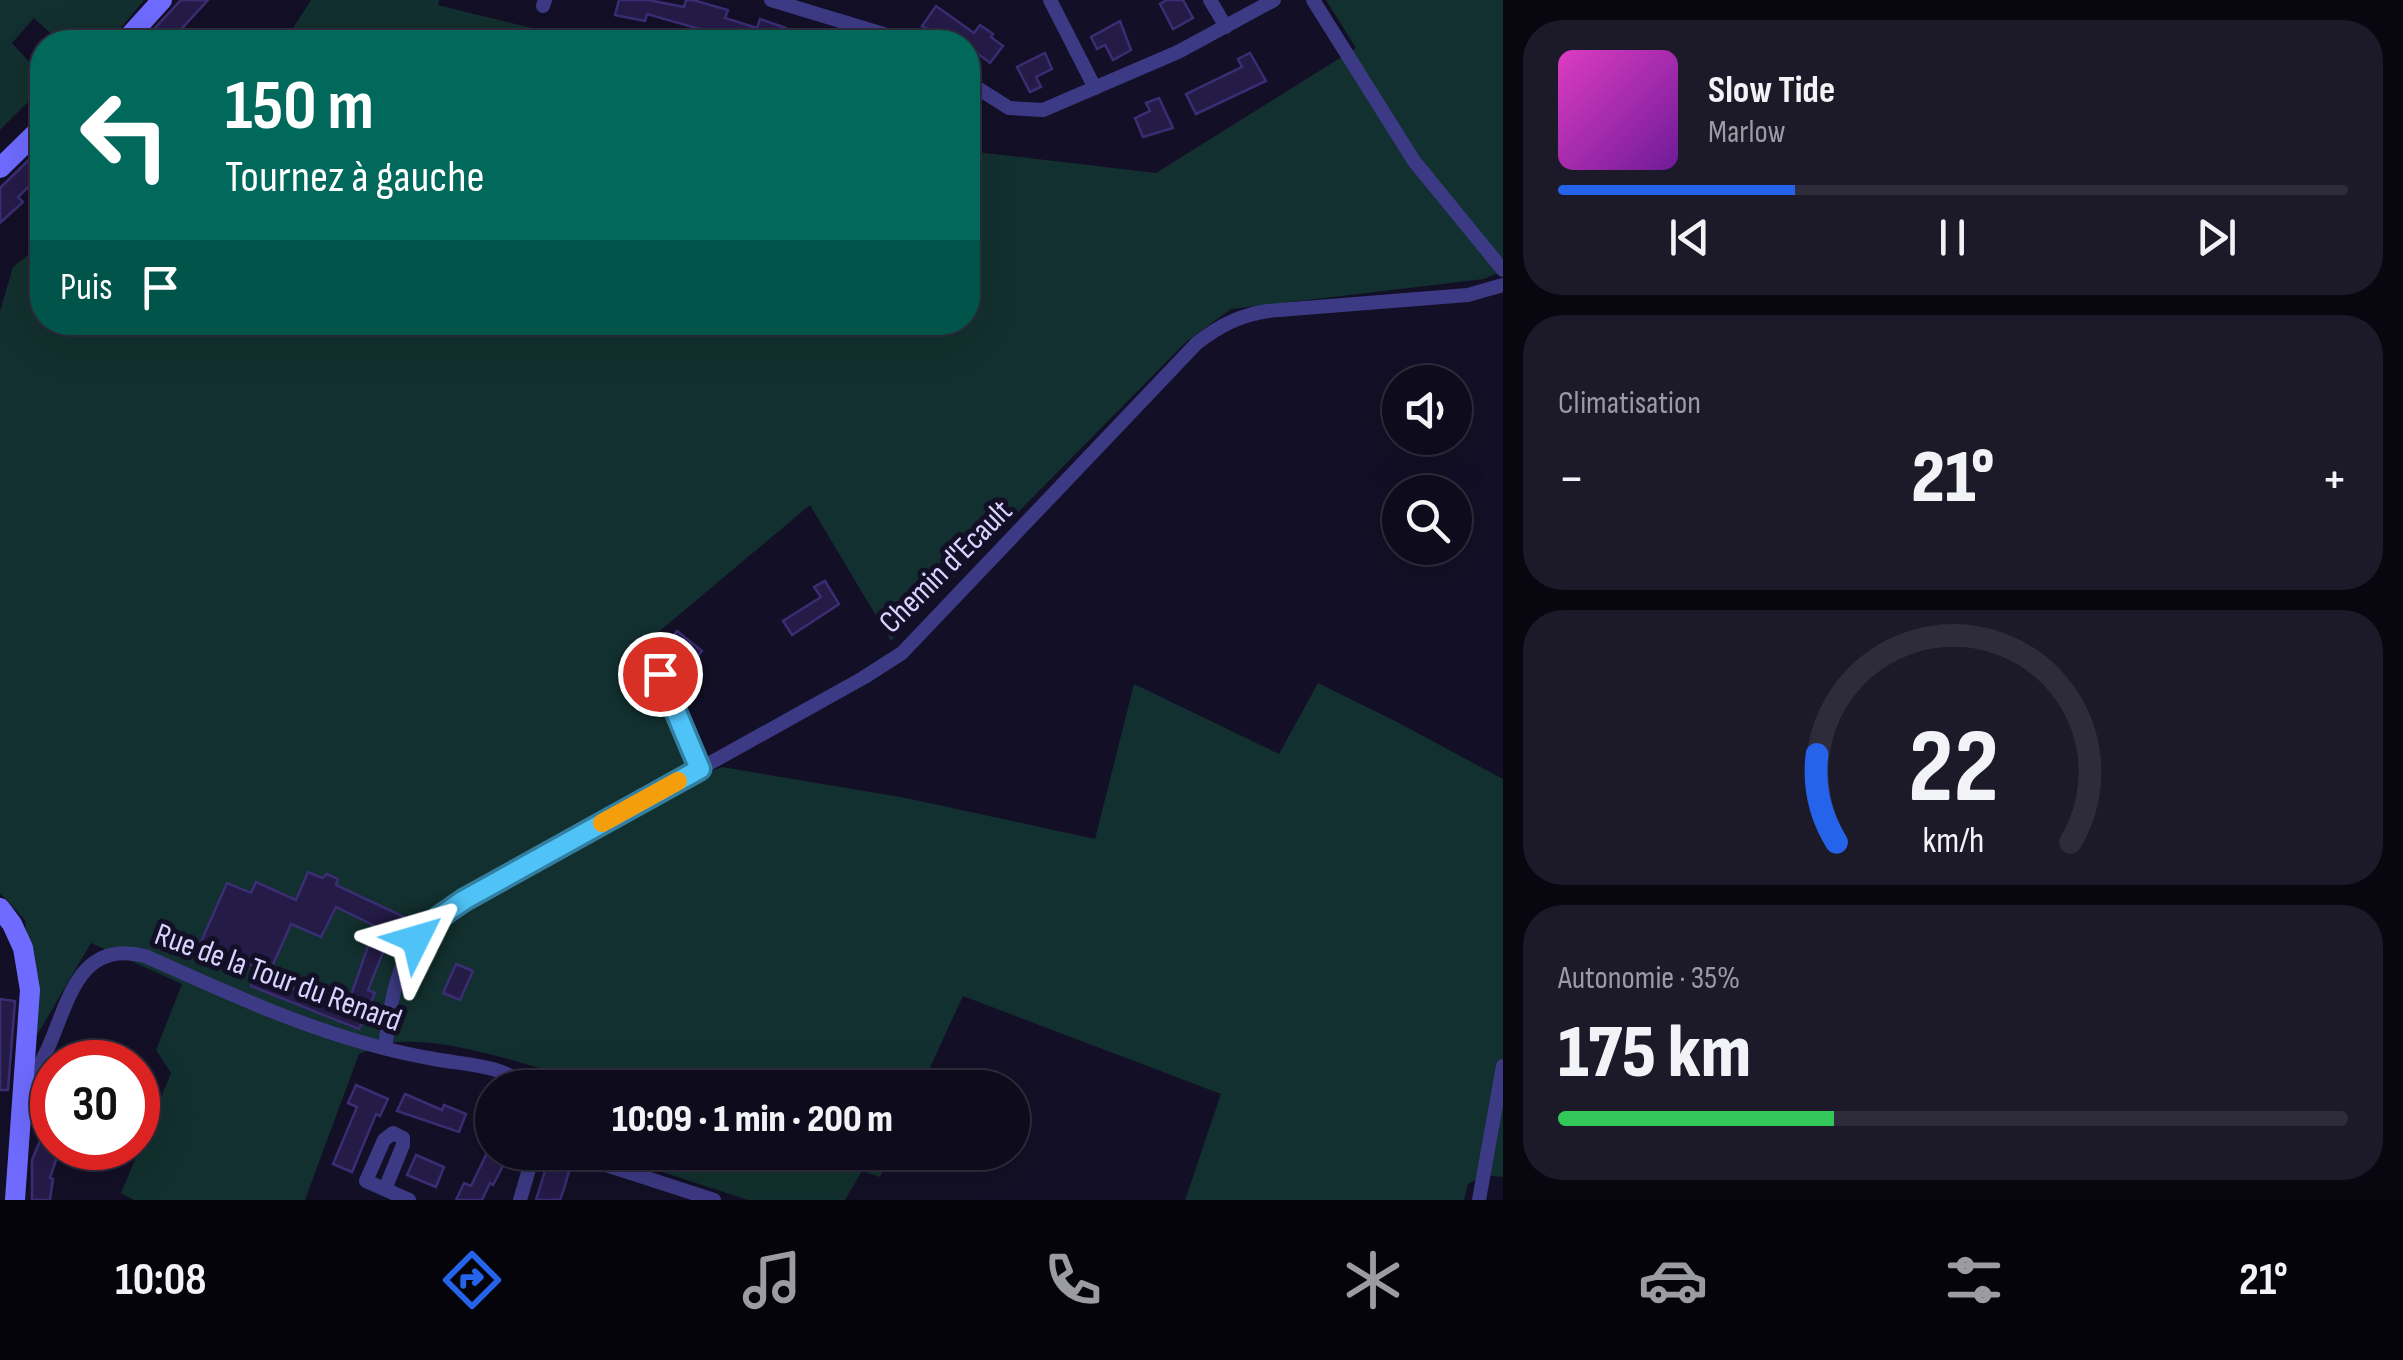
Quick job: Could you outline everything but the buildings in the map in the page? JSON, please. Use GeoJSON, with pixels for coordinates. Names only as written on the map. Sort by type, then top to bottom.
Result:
{"type":"FeatureCollection","features":[{"type":"Feature","properties":{"kind":"street"},"geometry":{"type":"LineString","coordinates":[[771,0],[870,30]]}},
{"type":"Feature","properties":{"kind":"street"},"geometry":{"type":"LineString","coordinates":[[1050,0],[1095,88]]}},
{"type":"Feature","properties":{"kind":"street"},"geometry":{"type":"LineString","coordinates":[[1210,0],[1226,27]]}},
{"type":"Feature","properties":{"kind":"street"},"geometry":{"type":"LineString","coordinates":[[980,90],[1002,105],[1022,111],[1049,108],[1226,27],[1274,0]]}},
{"type":"Feature","properties":{"kind":"street"},"geometry":{"type":"LineString","coordinates":[[1313,0],[1407,150],[1503,270]]}},
{"type":"Feature","properties":{"kind":"street"},"geometry":{"type":"LineString","coordinates":[[134,30],[156,4]]}},
{"type":"Feature","properties":{"kind":"street"},"geometry":{"type":"LineString","coordinates":[[0,168],[30,139]]}},
{"type":"Feature","properties":{"kind":"street","name":"Chemin d'Ecault"},"geometry":{"type":"LineString","coordinates":[[384,1048],[400,971],[411,946],[430,924],[464,900],[875,672],[916,642],[1213,330],[1268,310],[1468,295],[1503,286]]}},
{"type":"Feature","properties":{"kind":"street"},"geometry":{"type":"LineString","coordinates":[[0,908],[17,932],[26,956],[30,990],[15,1200]]}},
{"type":"Feature","properties":{"kind":"street","name":"Rue de la Tour du Renard"},"geometry":{"type":"LineString","coordinates":[[24,1092],[43,1060],[77,982],[98,959],[116,952],[145,956],[317,1028],[384,1048],[496,1070]]}},
{"type":"Feature","properties":{"kind":"street"},"geometry":{"type":"LineString","coordinates":[[1479,1200],[1503,1066]]}},
{"type":"Feature","properties":{"kind":"street"},"geometry":{"type":"LineString","coordinates":[[520,1200],[529,1170]]}},
{"type":"Feature","properties":{"kind":"street"},"geometry":{"type":"LineString","coordinates":[[620,1170],[707,1199]]}},
{"type":"Feature","properties":{"kind":"street"},"geometry":{"type":"LineString","coordinates":[[384,1190],[409,1200]]}},
{"type":"Feature","properties":{"kind":"lane"},"geometry":{"type":"LineString","coordinates":[[660,674],[700,769]]}},
{"type":"Feature","properties":{"kind":"green space"},"geometry":{"type":"Polygon","coordinates":[[[0,0],[144,0],[119,30],[47,30],[34,18],[12,43],[30,63],[30,100],[0,130],[0,0]]]}},
{"type":"Feature","properties":{"kind":"green space"},"geometry":{"type":"Polygon","coordinates":[[[311,0],[439,0],[438,5],[540,30],[292,30],[311,0]]]}},
{"type":"Feature","properties":{"kind":"green space"},"geometry":{"type":"Polygon","coordinates":[[[1326,0],[1503,0],[1503,271],[1484,279],[1231,309],[1186,342],[891,641],[810,505],[643,645],[687,758],[700,775],[722,767],[906,798],[1095,839],[1134,684],[1279,754],[1318,683],[1503,779],[1503,1177],[1485,1175],[1468,1184],[1464,1200],[1185,1200],[1221,1094],[963,996],[929,1070],[543,1070],[435,1043],[389,1043],[359,1054],[305,1200],[134,1200],[121,1193],[131,1170],[160,1170],[160,1099],[171,1073],[160,1056],[160,1040],[182,984],[91,943],[37,1035],[25,920],[0,893],[0,311],[13,267],[30,254],[30,335],[980,335],[980,152],[1156,173],[1356,48],[1326,0]]]}},
{"type":"Feature","properties":{"kind":"green space"},"geometry":{"type":"Polygon","coordinates":[[[656,1170],[883,1170],[880,1177],[862,1171],[845,1200],[748,1200],[656,1170]]]}},
{"type":"Feature","properties":{"kind":"slow traffic"},"geometry":{"type":"LineString","coordinates":[[602,823],[678,781]]}},
{"type":"Feature","properties":{"kind":"route"},"geometry":{"type":"LineString","coordinates":[[416,939],[464,900],[700,769],[660,674]]}}]}
